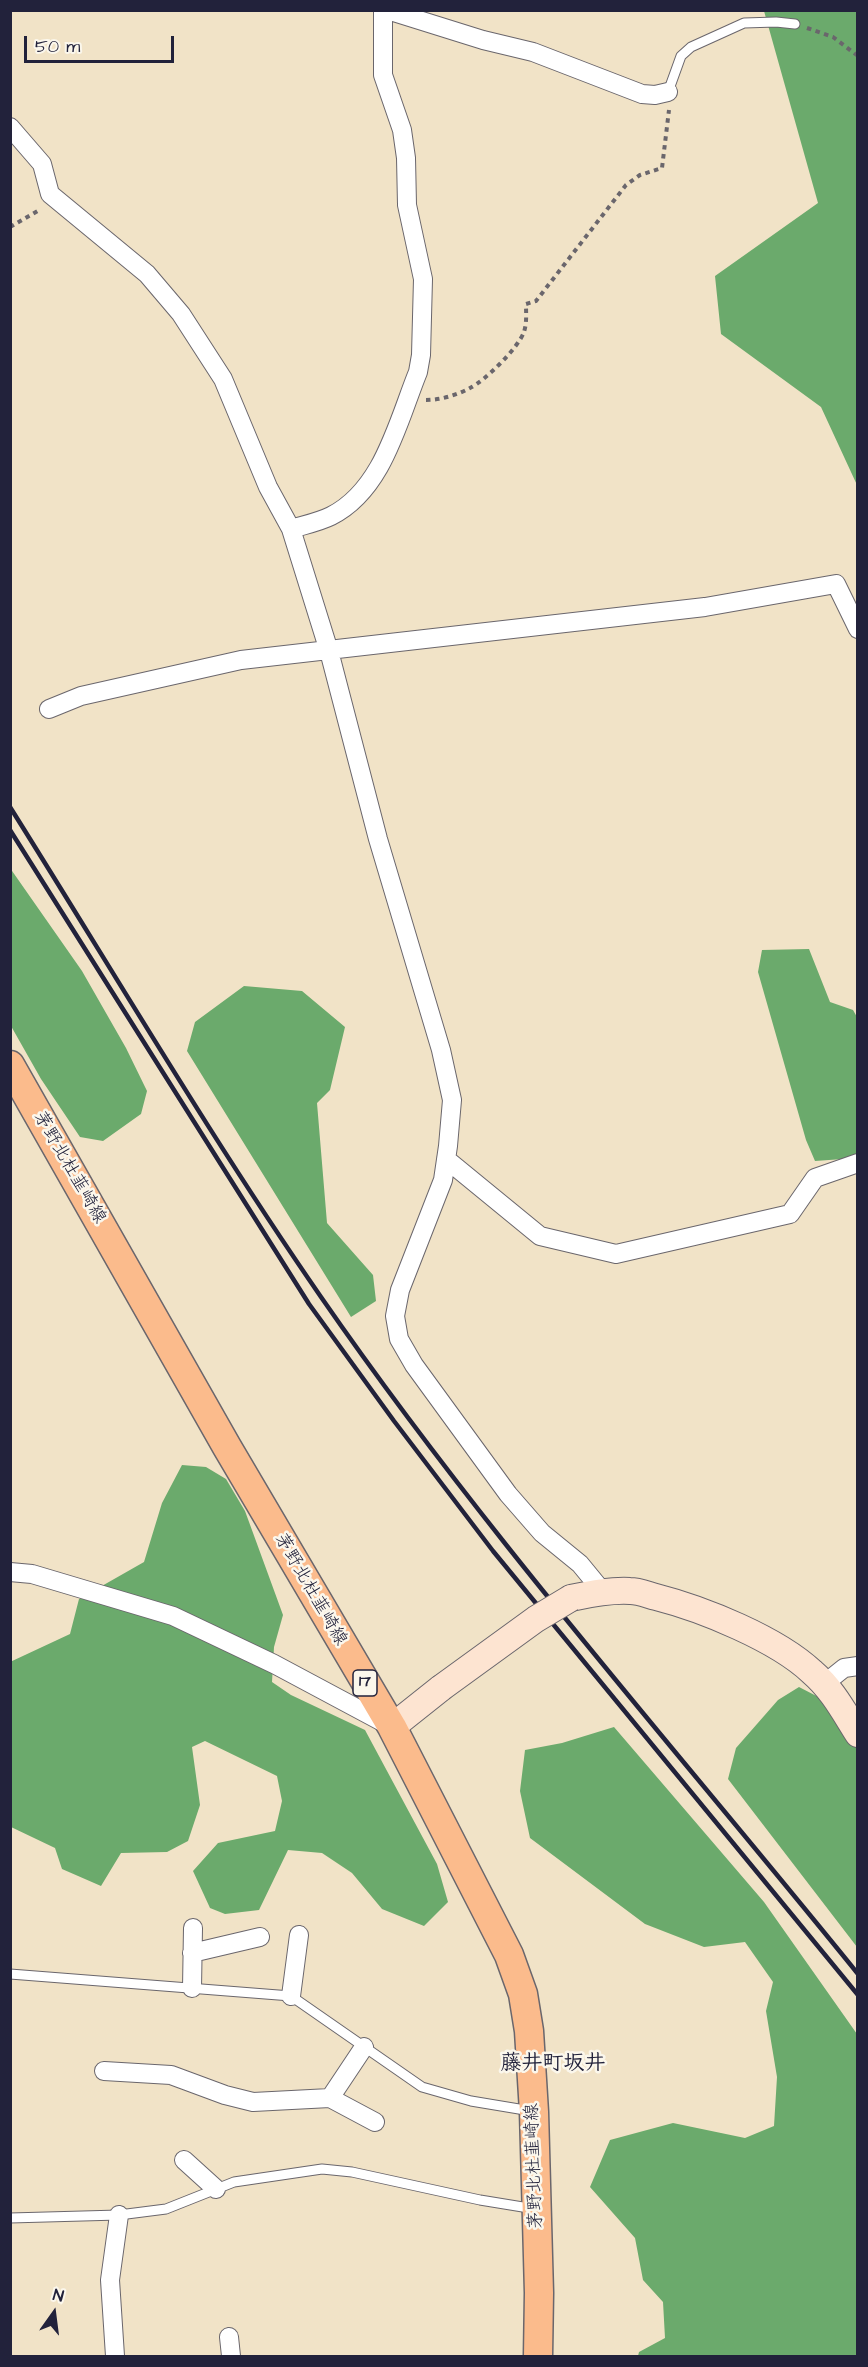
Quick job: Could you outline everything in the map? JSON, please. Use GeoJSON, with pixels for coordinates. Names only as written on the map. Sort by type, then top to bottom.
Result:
{"type":"FeatureCollection","features":[{"type":"Feature","properties":{"kind":"main road","name":"茅野北杜韮崎線"},"geometry":{"type":"LineString","coordinates":[[10,1065],[227,1447],[392,1727],[509,1955],[523,1994],[529,2031],[537,2209],[538,2356]]}},
{"type":"Feature","properties":{"kind":"street"},"geometry":{"type":"LineString","coordinates":[[291,529],[331,516],[354,499],[381,465],[418,372],[421,355],[423,279],[407,205],[406,158],[402,129],[382,75],[385,10],[483,40],[533,52],[642,94],[655,95],[668,92]]}},
{"type":"Feature","properties":{"kind":"street"},"geometry":{"type":"LineString","coordinates":[[10,127],[42,164],[50,194],[55,201],[147,274],[181,314],[223,379],[268,487],[291,529],[329,651],[378,838],[441,1050],[452,1100],[443,1180],[400,1290],[395,1316],[399,1339],[414,1365],[508,1494],[542,1533],[580,1564],[603,1592]]}},
{"type":"Feature","properties":{"kind":"street"},"geometry":{"type":"LineString","coordinates":[[49,709],[81,696],[241,660],[705,607],[836,584],[858,628]]}},
{"type":"Feature","properties":{"kind":"street"},"geometry":{"type":"LineString","coordinates":[[446,1159],[540,1236],[616,1254],[790,1214],[815,1178],[858,1163]]}},
{"type":"Feature","properties":{"kind":"street"},"geometry":{"type":"LineString","coordinates":[[10,1572],[32,1574],[173,1616],[274,1664],[392,1727],[536,1619],[571,1598],[603,1592],[632,1591],[712,1615],[787,1652],[833,1694],[858,1734]]}},
{"type":"Feature","properties":{"kind":"street"},"geometry":{"type":"LineString","coordinates":[[824,1684],[844,1668],[858,1666]]}},
{"type":"Feature","properties":{"kind":"street"},"geometry":{"type":"LineString","coordinates":[[192,1988],[193,1928]]}},
{"type":"Feature","properties":{"kind":"street"},"geometry":{"type":"LineString","coordinates":[[291,1996],[299,1935]]}},
{"type":"Feature","properties":{"kind":"street"},"geometry":{"type":"LineString","coordinates":[[192,1953],[260,1937]]}},
{"type":"Feature","properties":{"kind":"street"},"geometry":{"type":"LineString","coordinates":[[330,2098],[364,2047]]}},
{"type":"Feature","properties":{"kind":"street"},"geometry":{"type":"LineString","coordinates":[[104,2071],[171,2075],[225,2095],[253,2102],[330,2098],[375,2122]]}},
{"type":"Feature","properties":{"kind":"street"},"geometry":{"type":"LineString","coordinates":[[184,2160],[216,2189]]}},
{"type":"Feature","properties":{"kind":"street"},"geometry":{"type":"LineString","coordinates":[[115,2356],[110,2280],[118,2215]]}},
{"type":"Feature","properties":{"kind":"street"},"geometry":{"type":"LineString","coordinates":[[229,2337],[231,2356]]}},
{"type":"Feature","properties":{"kind":"lane"},"geometry":{"type":"LineString","coordinates":[[668,92],[681,56],[691,47],[744,23],[795,24]]}},
{"type":"Feature","properties":{"kind":"lane"},"geometry":{"type":"LineString","coordinates":[[10,1974],[291,1996],[422,2087],[471,2101],[534,2112]]}},
{"type":"Feature","properties":{"kind":"lane"},"geometry":{"type":"LineString","coordinates":[[10,2218],[118,2215],[166,2208],[234,2182],[322,2169],[352,2172],[537,2209]]}},
{"type":"Feature","properties":{"kind":"path"},"geometry":{"type":"LineString","coordinates":[[795,24],[833,37],[858,56]]}},
{"type":"Feature","properties":{"kind":"path"},"geometry":{"type":"LineString","coordinates":[[407,400],[430,400],[455,395],[473,387],[508,356],[523,334],[527,321],[526,304],[536,301],[626,185],[640,176],[662,168],[670,99],[668,92]]}},
{"type":"Feature","properties":{"kind":"path"},"geometry":{"type":"LineString","coordinates":[[10,227],[55,201]]}},
{"type":"Feature","properties":{"kind":"green space"},"geometry":{"type":"Polygon","coordinates":[[[764,11],[857,11],[857,485],[821,407],[721,334],[715,276],[818,203],[764,11]]]}},
{"type":"Feature","properties":{"kind":"green space"},"geometry":{"type":"Polygon","coordinates":[[[10,868],[82,971],[126,1048],[147,1091],[141,1114],[103,1141],[80,1137],[41,1079],[11,1026],[10,868]]]}},
{"type":"Feature","properties":{"kind":"green space"},"geometry":{"type":"Polygon","coordinates":[[[809,949],[830,1002],[853,1010],[857,1017],[857,1158],[815,1161],[806,1140],[758,972],[762,950],[809,949]]]}},
{"type":"Feature","properties":{"kind":"green space"},"geometry":{"type":"Polygon","coordinates":[[[244,986],[302,991],[345,1027],[330,1090],[317,1103],[327,1223],[373,1275],[376,1301],[351,1317],[187,1051],[195,1022],[244,986]]]}},
{"type":"Feature","properties":{"kind":"green space"},"geometry":{"type":"Polygon","coordinates":[[[182,1465],[206,1467],[226,1479],[245,1511],[283,1615],[274,1647],[272,1682],[291,1695],[365,1730],[437,1864],[448,1902],[424,1926],[382,1909],[352,1873],[322,1853],[288,1850],[259,1910],[225,1914],[210,1908],[193,1871],[218,1843],[275,1831],[282,1801],[277,1776],[205,1741],[192,1747],[200,1805],[188,1841],[167,1852],[121,1853],[101,1886],[62,1869],[55,1848],[11,1827],[10,1662],[70,1634],[79,1599],[144,1562],[162,1503],[182,1465]]]}},
{"type":"Feature","properties":{"kind":"green space"},"geometry":{"type":"Polygon","coordinates":[[[799,1687],[857,1717],[857,1947],[728,1779],[736,1748],[778,1700],[799,1687]]]}},
{"type":"Feature","properties":{"kind":"green space"},"geometry":{"type":"Polygon","coordinates":[[[614,1727],[764,1902],[857,2034],[857,2356],[638,2356],[639,2352],[665,2338],[663,2302],[643,2280],[635,2238],[590,2187],[610,2140],[673,2123],[745,2138],[774,2126],[777,2077],[766,2011],[773,1982],[745,1942],[704,1947],[645,1924],[530,1838],[520,1791],[525,1750],[562,1743],[614,1727]]]}},
{"type":"Feature","properties":{"kind":"railway"},"geometry":{"type":"LineString","coordinates":[[10,807],[240,1176],[321,1297],[384,1385],[515,1556],[858,1974]]}},
{"type":"Feature","properties":{"kind":"railway"},"geometry":{"type":"LineString","coordinates":[[10,830],[309,1304],[394,1421],[493,1551],[858,1995]]}},
{"type":"Feature","properties":{"kind":"district","name":"藤井町坂井"},"geometry":{"type":"Point","coordinates":[553,2065]}}]}
